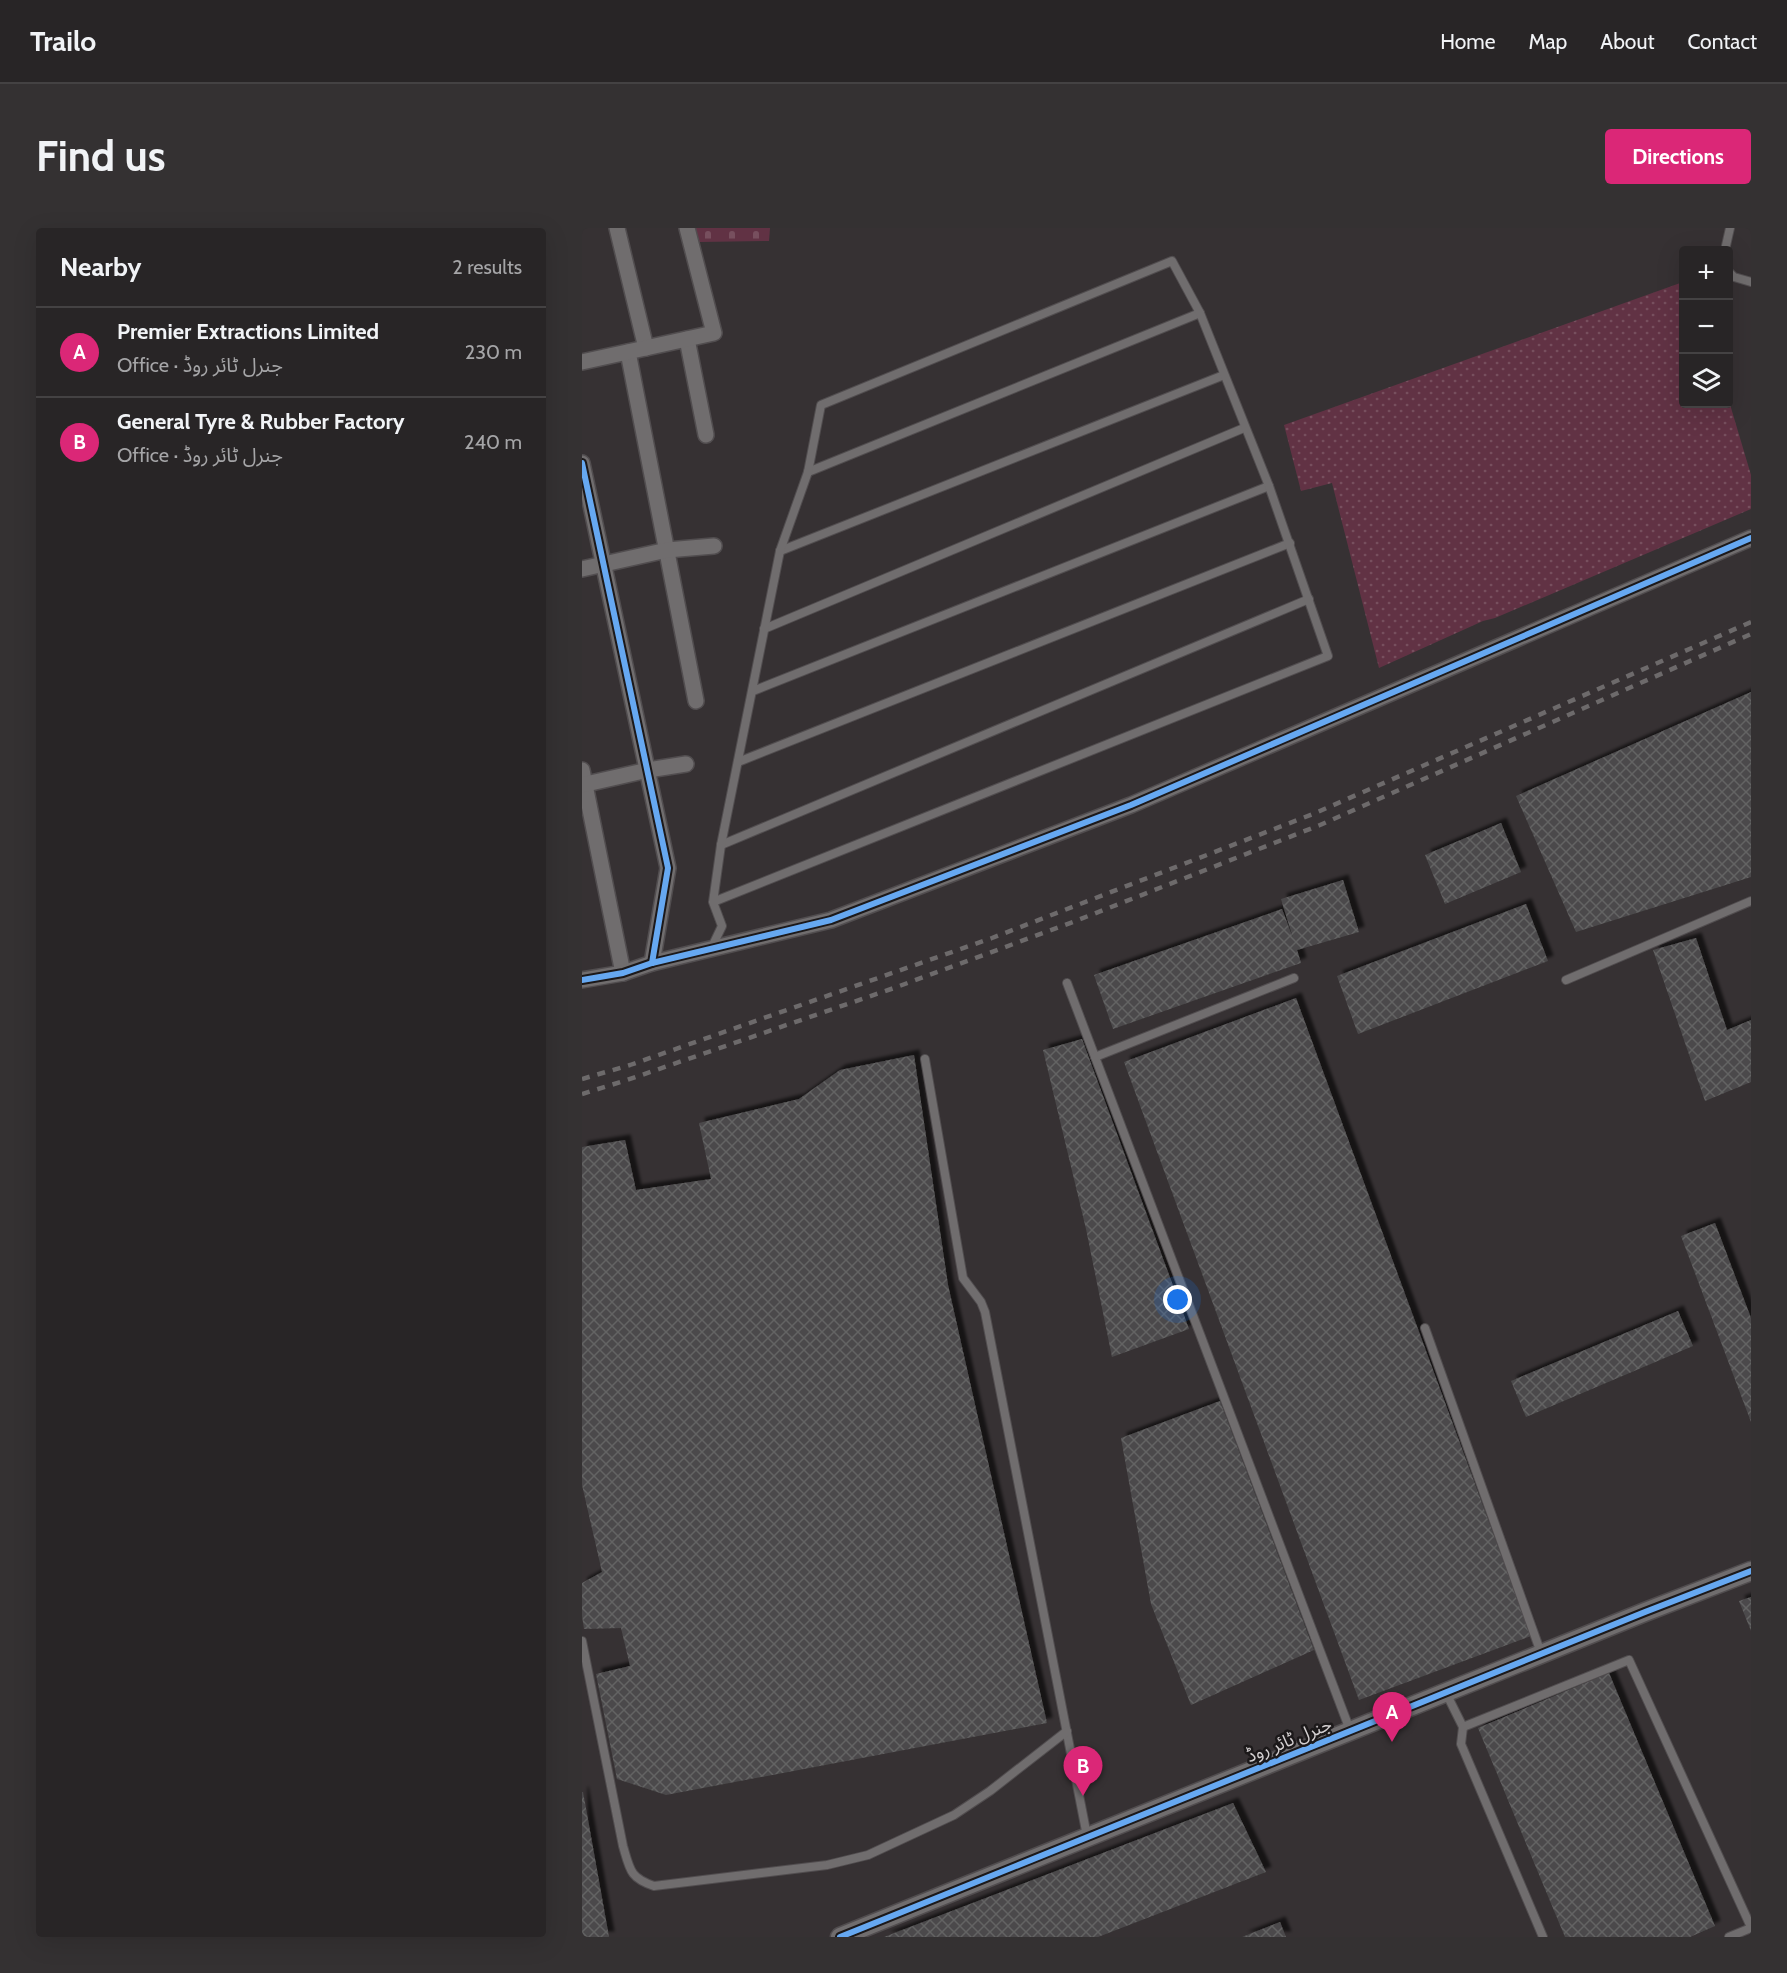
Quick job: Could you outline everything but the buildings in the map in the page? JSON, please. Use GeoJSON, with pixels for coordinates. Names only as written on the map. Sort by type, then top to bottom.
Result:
{"type":"FeatureCollection","features":[{"type":"Feature","properties":{"kind":"street"},"geometry":{"type":"LineString","coordinates":[[617,228],[646,348]]}},
{"type":"Feature","properties":{"kind":"street"},"geometry":{"type":"LineString","coordinates":[[582,362],[714,333],[687,228]]}},
{"type":"Feature","properties":{"kind":"street"},"geometry":{"type":"LineString","coordinates":[[687,339],[706,435]]}},
{"type":"Feature","properties":{"kind":"street"},"geometry":{"type":"LineString","coordinates":[[628,352],[696,701]]}},
{"type":"Feature","properties":{"kind":"street"},"geometry":{"type":"LineString","coordinates":[[582,463],[668,868],[652,963]]}},
{"type":"Feature","properties":{"kind":"street"},"geometry":{"type":"LineString","coordinates":[[582,980],[623,972],[831,920],[1131,805],[1751,538]]}},
{"type":"Feature","properties":{"kind":"street"},"geometry":{"type":"LineString","coordinates":[[582,569],[667,550],[714,546]]}},
{"type":"Feature","properties":{"kind":"street"},"geometry":{"type":"LineString","coordinates":[[623,972],[583,780],[686,764]]}},
{"type":"Feature","properties":{"kind":"street","name":"جنرل ٹائر روڈ"},"geometry":{"type":"LineString","coordinates":[[840,1937],[1751,1571]]}},
{"type":"Feature","properties":{"kind":"lane"},"geometry":{"type":"LineString","coordinates":[[1726,246],[1730,228]]}},
{"type":"Feature","properties":{"kind":"lane"},"geometry":{"type":"LineString","coordinates":[[711,949],[722,926],[713,902],[721,845],[764,629],[780,550],[808,472],[821,405],[1172,261],[1200,313],[1269,486],[1328,656],[713,902]]}},
{"type":"Feature","properties":{"kind":"lane"},"geometry":{"type":"LineString","coordinates":[[1733,277],[1751,282]]}},
{"type":"Feature","properties":{"kind":"lane"},"geometry":{"type":"LineString","coordinates":[[808,472],[1200,313]]}},
{"type":"Feature","properties":{"kind":"lane"},"geometry":{"type":"LineString","coordinates":[[780,550],[1224,375]]}},
{"type":"Feature","properties":{"kind":"lane"},"geometry":{"type":"LineString","coordinates":[[764,629],[1244,428]]}},
{"type":"Feature","properties":{"kind":"lane"},"geometry":{"type":"LineString","coordinates":[[753,691],[1269,486]]}},
{"type":"Feature","properties":{"kind":"lane"},"geometry":{"type":"LineString","coordinates":[[738,762],[1290,543]]}},
{"type":"Feature","properties":{"kind":"lane"},"geometry":{"type":"LineString","coordinates":[[721,845],[1310,599]]}},
{"type":"Feature","properties":{"kind":"lane"},"geometry":{"type":"LineString","coordinates":[[1566,980],[1751,901]]}},
{"type":"Feature","properties":{"kind":"lane"},"geometry":{"type":"LineString","coordinates":[[1095,1058],[1294,978]]}},
{"type":"Feature","properties":{"kind":"lane"},"geometry":{"type":"LineString","coordinates":[[1067,982],[1351,1731]]}},
{"type":"Feature","properties":{"kind":"lane"},"geometry":{"type":"LineString","coordinates":[[925,1059],[963,1278],[986,1312],[1087,1837]]}},
{"type":"Feature","properties":{"kind":"lane"},"geometry":{"type":"LineString","coordinates":[[1425,1328],[1542,1654]]}},
{"type":"Feature","properties":{"kind":"lane"},"geometry":{"type":"LineString","coordinates":[[582,1641],[623,1846],[630,1868],[638,1881],[654,1886],[827,1865],[868,1855],[954,1815],[990,1791],[1067,1731]]}},
{"type":"Feature","properties":{"kind":"lane"},"geometry":{"type":"LineString","coordinates":[[1463,1727],[1629,1660],[1751,1927],[1729,1937]]}},
{"type":"Feature","properties":{"kind":"lane"},"geometry":{"type":"LineString","coordinates":[[1446,1693],[1463,1727],[1461,1744],[1543,1937]]}},
{"type":"Feature","properties":{"kind":"green space"},"geometry":{"type":"Polygon","coordinates":[[[695,228],[770,228],[769,241],[699,242],[695,228]]]}},
{"type":"Feature","properties":{"kind":"green space"},"geometry":{"type":"Polygon","coordinates":[[[1679,283],[1679,408],[1731,408],[1751,475],[1751,509],[1495,618],[1483,621],[1379,668],[1332,483],[1301,491],[1284,425],[1679,283]]]}},
{"type":"Feature","properties":{"kind":"railway"},"geometry":{"type":"LineString","coordinates":[[582,1079],[630,1065],[992,938],[1313,814],[1751,622]]}},
{"type":"Feature","properties":{"kind":"railway"},"geometry":{"type":"LineString","coordinates":[[582,1094],[894,988],[1073,922],[1320,825],[1751,634]]}},
{"type":"Feature","properties":{"kind":"cycle path"},"geometry":{"type":"LineString","coordinates":[[582,463],[668,868],[652,963]]}},
{"type":"Feature","properties":{"kind":"cycle path"},"geometry":{"type":"LineString","coordinates":[[582,980],[623,973],[652,963],[831,920],[1131,805],[1751,538]]}},
{"type":"Feature","properties":{"kind":"cycle path"},"geometry":{"type":"LineString","coordinates":[[840,1937],[1751,1571]]}},
{"type":"Feature","properties":{"kind":"place","name":"Premier Extractions Limited"},"geometry":{"type":"Point","coordinates":[1392,1742]}},
{"type":"Feature","properties":{"kind":"place","name":"General Tyre & Rubber Factory"},"geometry":{"type":"Point","coordinates":[1083,1796]}}]}
